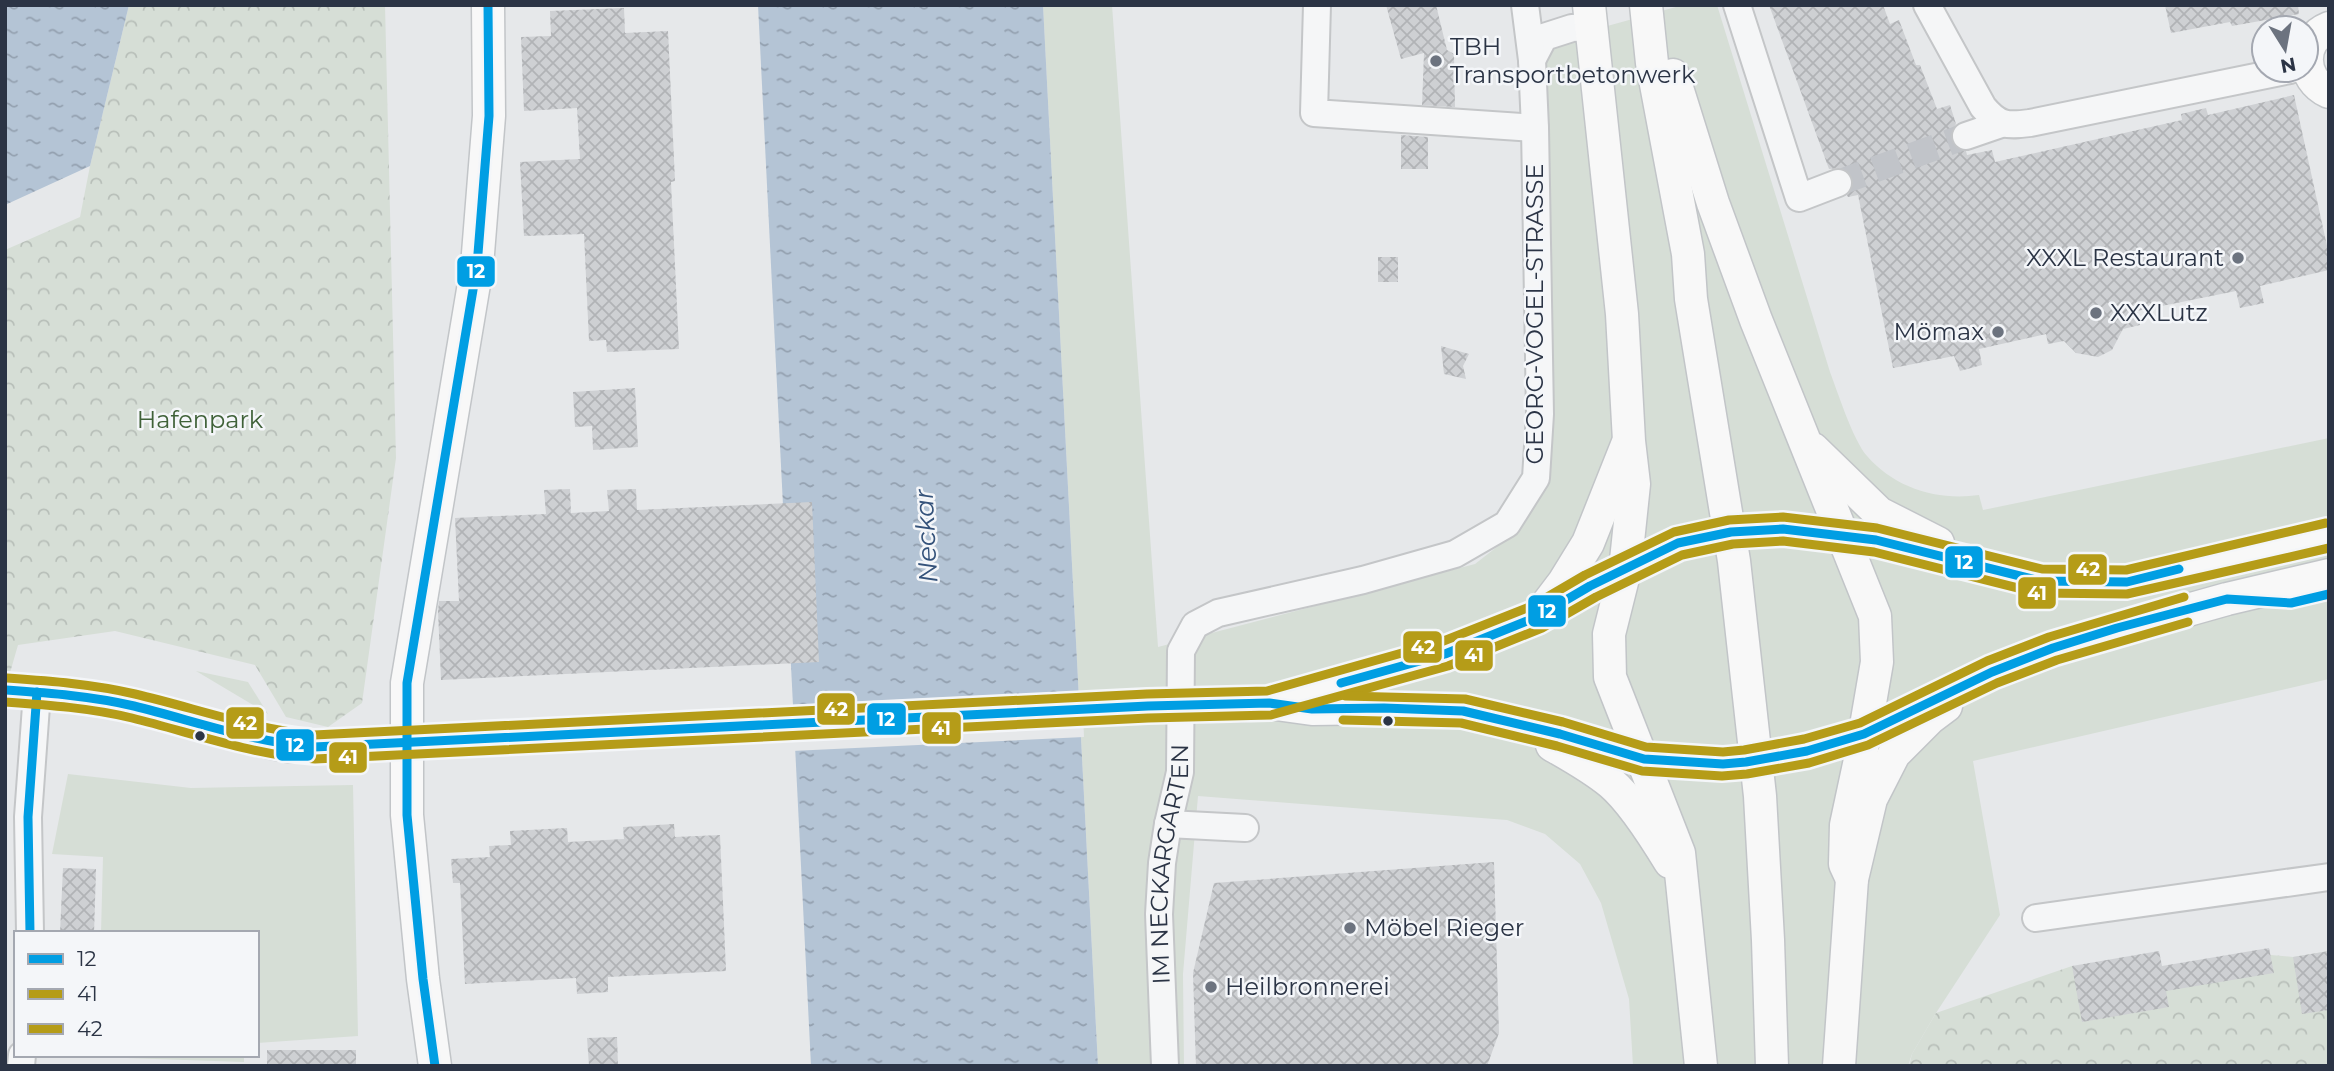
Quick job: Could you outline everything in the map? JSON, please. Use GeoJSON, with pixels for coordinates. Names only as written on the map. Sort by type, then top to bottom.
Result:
{"type":"FeatureCollection","features":[{"type":"Feature","properties":{"kind":"main road"},"geometry":{"type":"LineString","coordinates":[[435,1066],[423,979],[407,815],[407,683],[477,266],[489,116],[488,5]]}},
{"type":"Feature","properties":{"kind":"main road"},"geometry":{"type":"LineString","coordinates":[[1628,5],[1676,247],[1691,299]]}},
{"type":"Feature","properties":{"kind":"main road"},"geometry":{"type":"LineString","coordinates":[[1648,5],[1652,63],[1688,254],[1691,299],[1734,561],[1753,728],[1767,927],[1772,1066]]}},
{"type":"Feature","properties":{"kind":"main road"},"geometry":{"type":"LineString","coordinates":[[1648,5],[1659,27],[1713,203],[1801,437],[1875,615],[1877,662],[1846,825],[1846,864],[1852,879]]}},
{"type":"Feature","properties":{"kind":"main road"},"geometry":{"type":"LineString","coordinates":[[1590,16],[1622,314],[1634,484],[1625,570],[1609,634],[1610,677],[1679,853],[1701,1066]]}},
{"type":"Feature","properties":{"kind":"main road"},"geometry":{"type":"LineString","coordinates":[[1801,437],[1879,513],[1989,569]]}},
{"type":"Feature","properties":{"kind":"main road"},"geometry":{"type":"LineString","coordinates":[[1537,617],[1564,582],[1588,543],[1629,440]]}},
{"type":"Feature","properties":{"kind":"main road"},"geometry":{"type":"LineString","coordinates":[[2217,559],[2267,533],[2329,516]]}},
{"type":"Feature","properties":{"kind":"main road"},"geometry":{"type":"LineString","coordinates":[[1256,704],[1444,654],[1537,617],[1590,586],[1678,542],[1731,531],[1783,529],[1875,540],[2040,581],[2127,582],[2329,535]]}},
{"type":"Feature","properties":{"kind":"main road"},"geometry":{"type":"LineString","coordinates":[[5,690],[88,697],[288,746],[342,746],[1148,706],[1256,704],[1312,709],[1463,711],[1644,759],[1704,763],[1745,762],[1807,751],[1864,734],[1992,672],[2053,648],[2227,599],[2329,575]]}},
{"type":"Feature","properties":{"kind":"main road"},"geometry":{"type":"LineString","coordinates":[[2227,599],[2291,603],[2329,594]]}},
{"type":"Feature","properties":{"kind":"main road"},"geometry":{"type":"LineString","coordinates":[[1839,1066],[1852,879],[1871,800],[1894,754],[1930,718],[1992,672]]}},
{"type":"Feature","properties":{"kind":"main road"},"geometry":{"type":"LineString","coordinates":[[1518,724],[1587,765],[1614,785],[1655,837],[1681,879]]}},
{"type":"Feature","properties":{"kind":"street"},"geometry":{"type":"LineString","coordinates":[[1317,5],[1314,113],[1535,128]]}},
{"type":"Feature","properties":{"kind":"street","name":"GEORG-VOGEL-STRASSE"},"geometry":{"type":"LineString","coordinates":[[1195,625],[1219,613],[1363,580],[1455,554],[1507,524],[1536,478],[1540,414],[1535,128],[1532,60],[1525,5]]}},
{"type":"Feature","properties":{"kind":"street"},"geometry":{"type":"LineString","coordinates":[[1737,5],[1799,198],[1838,183]]}},
{"type":"Feature","properties":{"kind":"street"},"geometry":{"type":"LineString","coordinates":[[1927,5],[1983,107],[2001,124]]}},
{"type":"Feature","properties":{"kind":"street"},"geometry":{"type":"LineString","coordinates":[[1532,60],[1544,37],[1572,28],[1590,16]]}},
{"type":"Feature","properties":{"kind":"street"},"geometry":{"type":"LineString","coordinates":[[1966,136],[2001,124],[2030,123],[2250,78]]}},
{"type":"Feature","properties":{"kind":"street","name":"IM NECKARGARTEN"},"geometry":{"type":"LineString","coordinates":[[1166,1066],[1159,914],[1162,863],[1180,772],[1181,651],[1195,625]]}},
{"type":"Feature","properties":{"kind":"street"},"geometry":{"type":"LineString","coordinates":[[30,931],[28,817],[37,692]]}},
{"type":"Feature","properties":{"kind":"street"},"geometry":{"type":"LineString","coordinates":[[1168,824],[1245,828]]}},
{"type":"Feature","properties":{"kind":"street"},"geometry":{"type":"LineString","coordinates":[[2036,918],[2329,877]]}},
{"type":"Feature","properties":{"kind":"green space","name":"Hafenpark"},"geometry":{"type":"Polygon","coordinates":[[[129,5],[385,5],[396,458],[362,703],[328,727],[286,717],[255,665],[115,631],[18,645],[5,690],[5,250],[80,217],[129,5]]]}},
{"type":"Feature","properties":{"kind":"green space"},"geometry":{"type":"Polygon","coordinates":[[[1043,5],[1112,5],[1158,647],[1475,564],[1516,532],[1546,488],[1550,321],[1542,71],[1548,53],[1557,40],[1683,5],[1717,5],[1830,372],[1851,428],[1867,456],[1890,476],[1918,490],[1948,496],[1979,495],[1983,510],[2329,438],[2329,679],[1973,761],[2000,915],[1936,1013],[1908,1066],[1633,1066],[1629,999],[1601,903],[1580,864],[1545,834],[1507,820],[1198,796],[1183,974],[1184,1066],[1098,1066],[1043,5]]]}},
{"type":"Feature","properties":{"kind":"green space"},"geometry":{"type":"Polygon","coordinates":[[[196,671],[248,682],[268,714],[196,671]]]}},
{"type":"Feature","properties":{"kind":"green space"},"geometry":{"type":"Polygon","coordinates":[[[68,774],[191,788],[353,785],[358,1036],[259,1043],[259,931],[101,931],[103,857],[52,854],[68,774]]]}},
{"type":"Feature","properties":{"kind":"green space"},"geometry":{"type":"Polygon","coordinates":[[[2329,951],[2329,1066],[1909,1066],[1912,1054],[1936,1013],[2072,966],[2188,969],[2271,955],[2293,957],[2329,951]]]}},
{"type":"Feature","properties":{"kind":"green space"},"geometry":{"type":"Polygon","coordinates":[[[244,1057],[244,1062],[126,1058],[244,1057]]]}},
{"type":"Feature","properties":{"kind":"water"},"geometry":{"type":"Polygon","coordinates":[[[5,5],[129,5],[90,166],[5,205],[5,5]]]}},
{"type":"Feature","properties":{"kind":"water","name":"Neckar"},"geometry":{"type":"Polygon","coordinates":[[[758,5],[1043,5],[1098,1066],[811,1066],[758,5]]]}},
{"type":"Feature","properties":{"kind":"pier"},"geometry":{"type":"Polygon","coordinates":[[[1082,691],[1084,737],[792,751],[790,705],[1082,691]]]}},
{"type":"Feature","properties":{"kind":"building","name":"TBH Transportbetonwerk"},"geometry":{"type":"Polygon","coordinates":[[[1386,5],[1436,5],[1447,50],[1454,54],[1455,107],[1422,105],[1424,53],[1401,59],[1386,5]]]}},
{"type":"Feature","properties":{"kind":"building"},"geometry":{"type":"Polygon","coordinates":[[[1769,5],[1883,5],[1890,24],[1899,20],[1937,109],[1950,105],[1956,124],[1950,134],[1951,142],[1955,147],[1966,151],[1967,155],[1992,150],[1995,162],[2182,120],[2181,114],[2206,108],[2208,115],[2294,95],[2329,255],[2329,270],[2260,286],[2264,303],[2240,308],[2236,291],[2137,311],[2140,325],[2123,329],[2112,350],[2098,357],[2076,353],[2064,341],[2048,344],[2046,334],[1979,349],[1982,365],[1960,371],[1954,356],[1893,368],[1858,195],[1847,195],[1853,186],[1853,178],[1848,171],[1841,168],[1829,169],[1769,5]]]}},
{"type":"Feature","properties":{"kind":"building"},"geometry":{"type":"Polygon","coordinates":[[[2165,5],[2298,5],[2299,14],[2250,14],[2250,23],[2232,26],[2230,22],[2171,33],[2165,5]]]}},
{"type":"Feature","properties":{"kind":"building"},"geometry":{"type":"Polygon","coordinates":[[[624,8],[625,33],[668,31],[675,181],[671,182],[679,349],[607,352],[606,340],[589,341],[584,234],[524,236],[520,162],[580,159],[577,108],[524,111],[521,37],[551,36],[550,11],[624,8]]]}},
{"type":"Feature","properties":{"kind":"building"},"geometry":{"type":"Polygon","coordinates":[[[1401,135],[1428,137],[1428,169],[1401,169],[1401,135]]]}},
{"type":"Feature","properties":{"kind":"building"},"geometry":{"type":"Polygon","coordinates":[[[1378,257],[1398,257],[1398,282],[1378,282],[1378,257]]]}},
{"type":"Feature","properties":{"kind":"building"},"geometry":{"type":"Polygon","coordinates":[[[1441,346],[1469,354],[1463,366],[1466,379],[1444,374],[1441,346]]]}},
{"type":"Feature","properties":{"kind":"building"},"geometry":{"type":"Polygon","coordinates":[[[635,388],[638,447],[593,450],[592,426],[575,427],[573,392],[635,388]]]}},
{"type":"Feature","properties":{"kind":"building"},"geometry":{"type":"Polygon","coordinates":[[[570,489],[571,513],[609,511],[607,490],[636,489],[637,510],[812,502],[819,662],[441,680],[439,601],[459,601],[455,518],[546,514],[544,490],[570,489]]]}},
{"type":"Feature","properties":{"kind":"building"},"geometry":{"type":"Polygon","coordinates":[[[674,824],[675,837],[720,835],[726,971],[608,977],[608,992],[577,994],[576,978],[465,984],[460,883],[453,883],[451,859],[490,857],[489,846],[511,845],[510,831],[567,828],[568,842],[624,839],[623,827],[674,824]]]}},
{"type":"Feature","properties":{"kind":"building","name":"Möbel Rieger"},"geometry":{"type":"Polygon","coordinates":[[[1494,862],[1499,1033],[1487,1066],[1196,1066],[1193,973],[1214,883],[1494,862]]]}},
{"type":"Feature","properties":{"kind":"building"},"geometry":{"type":"Polygon","coordinates":[[[63,868],[96,869],[94,931],[60,931],[63,868]]]}},
{"type":"Feature","properties":{"kind":"building"},"geometry":{"type":"Polygon","coordinates":[[[2269,948],[2274,973],[2166,991],[2169,1007],[2082,1022],[2072,966],[2159,951],[2162,966],[2269,948]]]}},
{"type":"Feature","properties":{"kind":"building"},"geometry":{"type":"Polygon","coordinates":[[[2329,951],[2329,1010],[2302,1014],[2293,957],[2329,951]]]}},
{"type":"Feature","properties":{"kind":"building"},"geometry":{"type":"Polygon","coordinates":[[[617,1037],[618,1066],[589,1066],[587,1038],[617,1037]]]}},
{"type":"Feature","properties":{"kind":"building"},"geometry":{"type":"Polygon","coordinates":[[[267,1050],[356,1050],[356,1066],[267,1066],[267,1050]]]}},
{"type":"Feature","properties":{"kind":"tunnel"},"geometry":{"type":"LineString","coordinates":[[1838,183],[1966,136]]}},
{"type":"Feature","properties":{"kind":"transit line","name":"12"},"geometry":{"type":"LineString","coordinates":[[435,1066],[423,979],[407,815],[407,683],[477,266],[489,116],[488,5]]}},
{"type":"Feature","properties":{"kind":"transit line","name":"42"},"geometry":{"type":"LineString","coordinates":[[6,678],[71,683],[119,691],[246,723],[314,735],[1147,694],[1267,691],[1441,642],[1532,606],[1585,575],[1674,532],[1729,520],[1783,517],[1877,528],[2042,569],[2126,570],[2326,523]]}},
{"type":"Feature","properties":{"kind":"transit line","name":"12"},"geometry":{"type":"LineString","coordinates":[[1341,683],[1445,654],[1537,617],[1590,586],[1678,543],[1731,532],[1783,529],[1876,540],[2040,581],[2127,582],[2179,569]]}},
{"type":"Feature","properties":{"kind":"transit line","name":"41"},"geometry":{"type":"LineString","coordinates":[[5,702],[69,707],[117,715],[245,748],[315,759],[1148,718],[1271,715],[1448,666],[1542,628],[1596,597],[1682,555],[1733,544],[1783,541],[1874,552],[2038,593],[2127,594],[2329,548]]}},
{"type":"Feature","properties":{"kind":"transit line","name":"12"},"geometry":{"type":"LineString","coordinates":[[5,690],[70,695],[118,703],[246,736],[314,747],[1148,706],[1269,703],[1312,709],[1463,711],[1560,734],[1644,759],[1723,764],[1807,751],[1864,734],[1992,672],[2053,648],[2117,628],[2227,599],[2291,603],[2329,594]]}},
{"type":"Feature","properties":{"kind":"transit line","name":"42"},"geometry":{"type":"LineString","coordinates":[[1345,696],[1465,699],[1563,722],[1646,747],[1723,752],[1744,750],[1804,739],[1860,723],[1987,661],[2049,637],[2184,597]]}},
{"type":"Feature","properties":{"kind":"transit line","name":"41"},"geometry":{"type":"LineString","coordinates":[[1343,720],[1461,723],[1557,746],[1642,771],[1722,776],[1747,774],[1809,763],[1868,745],[1997,683],[2057,660],[2188,622]]}},
{"type":"Feature","properties":{"kind":"transit line","name":"12"},"geometry":{"type":"LineString","coordinates":[[30,931],[28,817],[37,692]]}},
{"type":"Feature","properties":{"kind":"place","name":"TBH Transportbetonwerk"},"geometry":{"type":"Point","coordinates":[1436,61]}},
{"type":"Feature","properties":{"kind":"place","name":"XXXL Restaurant"},"geometry":{"type":"Point","coordinates":[2238,258]}},
{"type":"Feature","properties":{"kind":"place","name":"XXXLutz"},"geometry":{"type":"Point","coordinates":[2096,313]}},
{"type":"Feature","properties":{"kind":"place","name":"Mömax"},"geometry":{"type":"Point","coordinates":[1998,332]}},
{"type":"Feature","properties":{"kind":"place","name":"Möbel Rieger"},"geometry":{"type":"Point","coordinates":[1350,928]}},
{"type":"Feature","properties":{"kind":"place","name":"Heilbronnerei"},"geometry":{"type":"Point","coordinates":[1211,987]}}]}
